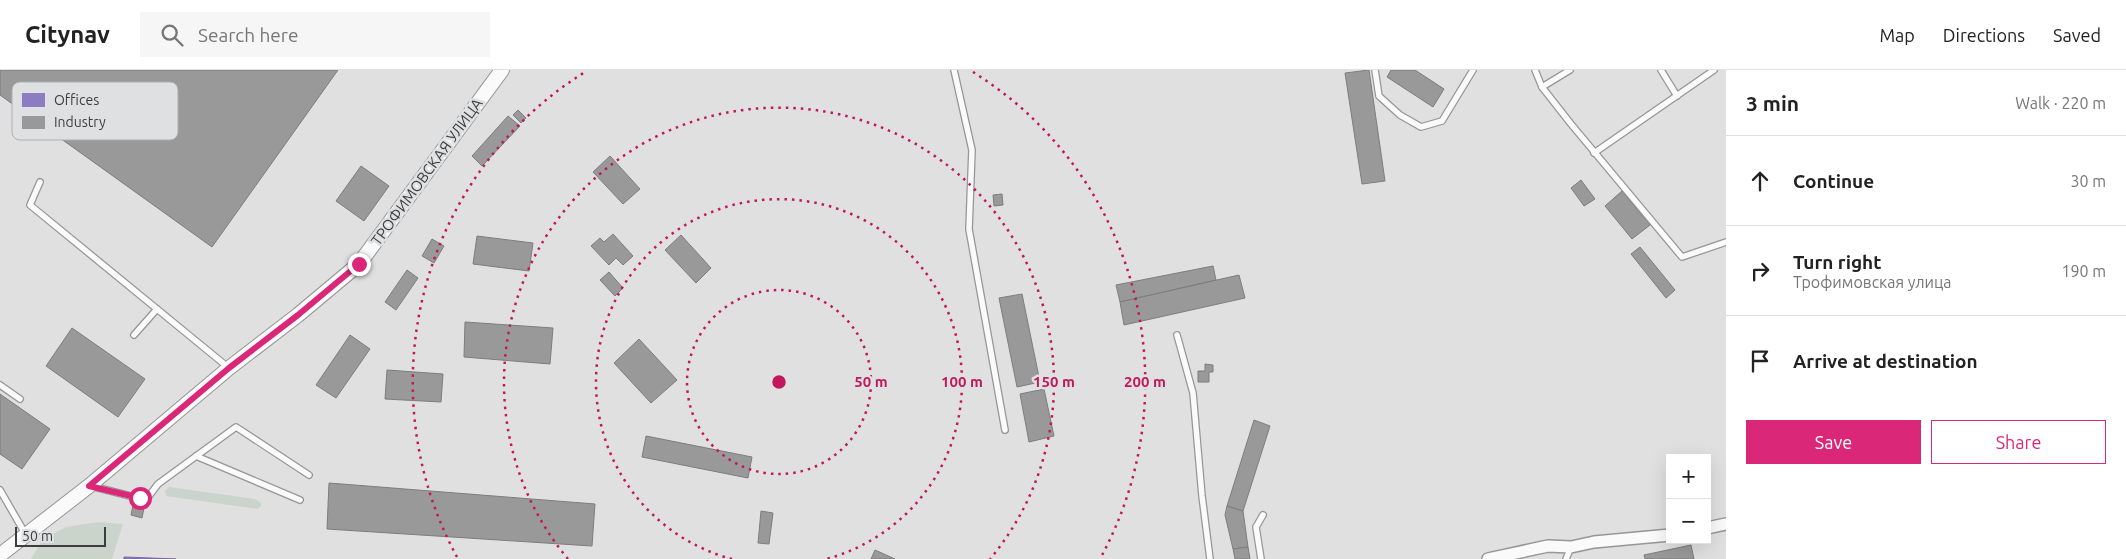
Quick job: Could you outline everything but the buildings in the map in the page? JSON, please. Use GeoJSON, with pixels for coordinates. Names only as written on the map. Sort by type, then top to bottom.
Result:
{"type":"FeatureCollection","features":[{"type":"Feature","properties":{"kind":"street","name":"ТРОФИМОВСКАЯ УЛИЦА"},"geometry":{"type":"LineString","coordinates":[[0,554],[89,486],[229,368],[298,315],[359,264],[500,71]]}},
{"type":"Feature","properties":{"kind":"street"},"geometry":{"type":"LineString","coordinates":[[1711,527],[1726,524]]}},
{"type":"Feature","properties":{"kind":"street"},"geometry":{"type":"LineString","coordinates":[[1488,559],[1548,546],[1571,547],[1594,542],[1666,535]]}},
{"type":"Feature","properties":{"kind":"lane"},"geometry":{"type":"LineString","coordinates":[[954,70],[972,150],[969,229],[1005,430]]}},
{"type":"Feature","properties":{"kind":"lane"},"geometry":{"type":"LineString","coordinates":[[1375,70],[1379,96],[1400,115],[1421,127],[1442,121],[1473,70]]}},
{"type":"Feature","properties":{"kind":"lane"},"geometry":{"type":"LineString","coordinates":[[1535,70],[1542,87],[1594,153],[1682,257],[1726,242]]}},
{"type":"Feature","properties":{"kind":"lane"},"geometry":{"type":"LineString","coordinates":[[1542,87],[1570,70]]}},
{"type":"Feature","properties":{"kind":"lane"},"geometry":{"type":"LineString","coordinates":[[1660,70],[1677,96]]}},
{"type":"Feature","properties":{"kind":"lane"},"geometry":{"type":"LineString","coordinates":[[1594,153],[1714,70]]}},
{"type":"Feature","properties":{"kind":"lane"},"geometry":{"type":"LineString","coordinates":[[40,182],[30,205],[229,368]]}},
{"type":"Feature","properties":{"kind":"lane"},"geometry":{"type":"LineString","coordinates":[[134,334],[157,309]]}},
{"type":"Feature","properties":{"kind":"lane"},"geometry":{"type":"LineString","coordinates":[[1177,335],[1193,392],[1202,496],[1210,559]]}},
{"type":"Feature","properties":{"kind":"lane"},"geometry":{"type":"LineString","coordinates":[[0,385],[20,399]]}},
{"type":"Feature","properties":{"kind":"lane"},"geometry":{"type":"LineString","coordinates":[[89,486],[146,500],[158,484],[236,428],[310,474]]}},
{"type":"Feature","properties":{"kind":"lane"},"geometry":{"type":"LineString","coordinates":[[196,456],[300,500]]}},
{"type":"Feature","properties":{"kind":"lane"},"geometry":{"type":"LineString","coordinates":[[0,490],[26,535]]}},
{"type":"Feature","properties":{"kind":"lane"},"geometry":{"type":"LineString","coordinates":[[1261,559],[1256,527],[1263,514]]}},
{"type":"Feature","properties":{"kind":"lane"},"geometry":{"type":"LineString","coordinates":[[1566,559],[1571,547]]}},
{"type":"Feature","properties":{"kind":"shaded area"},"geometry":{"type":"Polygon","coordinates":[[[169,487],[255,499],[261,503],[261,506],[258,509],[166,496],[165,491],[169,487]]]}},
{"type":"Feature","properties":{"kind":"shaded area"},"geometry":{"type":"Polygon","coordinates":[[[98,522],[123,524],[112,559],[31,559],[43,539],[66,527],[98,522]]]}},
{"type":"Feature","properties":{"kind":"route"},"geometry":{"type":"LineString","coordinates":[[140,498],[89,486],[229,368],[298,315],[359,264]]}}]}
